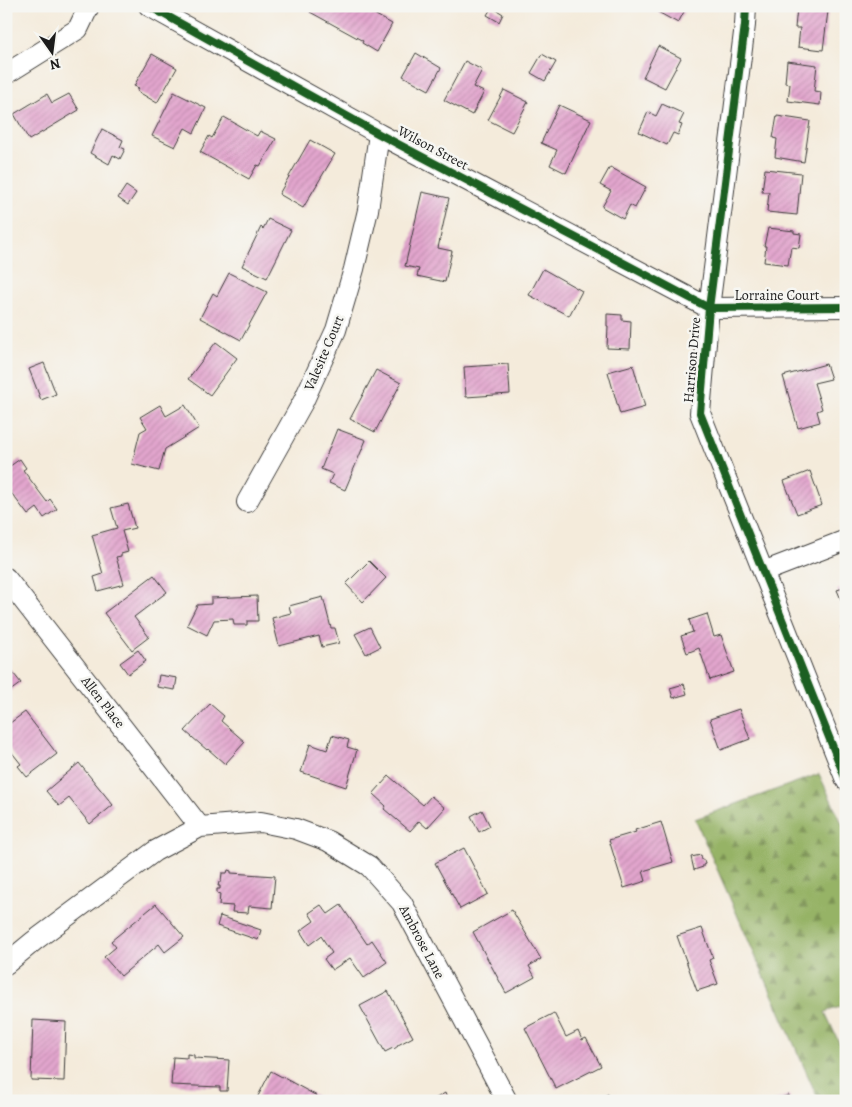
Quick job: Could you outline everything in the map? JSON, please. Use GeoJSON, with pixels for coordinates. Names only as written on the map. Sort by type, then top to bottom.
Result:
{"type":"FeatureCollection","features":[{"type":"Feature","properties":{"kind":"street"},"geometry":{"type":"LineString","coordinates":[[6,74],[78,29],[90,6]]}},
{"type":"Feature","properties":{"kind":"street","name":"Wilson Street"},"geometry":{"type":"LineString","coordinates":[[149,6],[379,134],[709,308]]}},
{"type":"Feature","properties":{"kind":"street","name":"Harrison Drive"},"geometry":{"type":"LineString","coordinates":[[746,6],[746,25],[709,308],[700,413],[846,780]]}},
{"type":"Feature","properties":{"kind":"street","name":"Valesite Court"},"geometry":{"type":"LineString","coordinates":[[247,502],[303,402],[336,330],[354,269],[368,210],[379,134]]}},
{"type":"Feature","properties":{"kind":"street","name":"Lorraine Court"},"geometry":{"type":"LineString","coordinates":[[709,308],[846,307]]}},
{"type":"Feature","properties":{"kind":"street"},"geometry":{"type":"LineString","coordinates":[[763,572],[846,540]]}},
{"type":"Feature","properties":{"kind":"street","name":"Allen Place"},"geometry":{"type":"LineString","coordinates":[[6,578],[200,827]]}},
{"type":"Feature","properties":{"kind":"street","name":"Ambrose Lane"},"geometry":{"type":"LineString","coordinates":[[6,964],[155,852],[200,827],[261,822],[296,829],[328,841],[369,866],[402,902],[507,1101]]}},
{"type":"Feature","properties":{"kind":"green space"},"geometry":{"type":"Polygon","coordinates":[[[819,774],[846,832],[846,1005],[825,1012],[846,1058],[846,1101],[819,1101],[695,819],[819,774]]]}},
{"type":"Feature","properties":{"kind":"building"},"geometry":{"type":"Polygon","coordinates":[[[313,6],[360,6],[392,24],[377,52],[362,43],[363,41],[310,12],[313,6]]]}},
{"type":"Feature","properties":{"kind":"building"},"geometry":{"type":"Polygon","coordinates":[[[647,6],[687,6],[678,23],[647,6]]]}},
{"type":"Feature","properties":{"kind":"building"},"geometry":{"type":"Polygon","coordinates":[[[846,6],[846,10],[831,7],[846,6]]]}},
{"type":"Feature","properties":{"kind":"building"},"geometry":{"type":"Polygon","coordinates":[[[492,7],[503,14],[499,22],[487,15],[492,7]]]}},
{"type":"Feature","properties":{"kind":"building"},"geometry":{"type":"Polygon","coordinates":[[[797,8],[828,11],[823,50],[798,47],[800,28],[795,28],[797,8]]]}},
{"type":"Feature","properties":{"kind":"building"},"geometry":{"type":"Polygon","coordinates":[[[658,46],[681,58],[665,88],[643,77],[658,46]]]}},
{"type":"Feature","properties":{"kind":"building"},"geometry":{"type":"Polygon","coordinates":[[[416,53],[441,68],[429,90],[403,76],[416,53]]]}},
{"type":"Feature","properties":{"kind":"building"},"geometry":{"type":"Polygon","coordinates":[[[152,54],[177,68],[157,103],[137,91],[139,88],[134,86],[152,54]]]}},
{"type":"Feature","properties":{"kind":"building"},"geometry":{"type":"Polygon","coordinates":[[[542,54],[556,62],[545,81],[531,73],[542,54]]]}},
{"type":"Feature","properties":{"kind":"building"},"geometry":{"type":"Polygon","coordinates":[[[465,61],[482,70],[473,87],[484,92],[472,115],[444,100],[465,61]]]}},
{"type":"Feature","properties":{"kind":"building"},"geometry":{"type":"Polygon","coordinates":[[[787,61],[817,65],[814,91],[821,92],[820,105],[788,101],[790,84],[785,83],[787,61]]]}},
{"type":"Feature","properties":{"kind":"building"},"geometry":{"type":"Polygon","coordinates":[[[504,90],[528,102],[512,132],[488,120],[504,90]]]}},
{"type":"Feature","properties":{"kind":"building"},"geometry":{"type":"Polygon","coordinates":[[[174,92],[206,108],[194,133],[185,128],[175,147],[152,136],[174,92]]]}},
{"type":"Feature","properties":{"kind":"building"},"geometry":{"type":"Polygon","coordinates":[[[47,94],[52,103],[69,94],[79,110],[29,140],[14,114],[47,94]]]}},
{"type":"Feature","properties":{"kind":"building"},"geometry":{"type":"Polygon","coordinates":[[[662,104],[684,114],[679,124],[682,125],[678,135],[673,133],[667,145],[639,132],[648,112],[656,116],[662,104]]]}},
{"type":"Feature","properties":{"kind":"building"},"geometry":{"type":"Polygon","coordinates":[[[559,105],[591,120],[566,173],[550,165],[557,150],[541,143],[559,105]]]}},
{"type":"Feature","properties":{"kind":"building"},"geometry":{"type":"Polygon","coordinates":[[[777,116],[810,121],[804,162],[775,157],[777,139],[773,138],[777,116]]]}},
{"type":"Feature","properties":{"kind":"building"},"geometry":{"type":"Polygon","coordinates":[[[224,117],[257,136],[260,131],[276,139],[260,166],[257,165],[249,179],[200,152],[209,136],[212,138],[224,117]]]}},
{"type":"Feature","properties":{"kind":"building"},"geometry":{"type":"Polygon","coordinates":[[[102,129],[123,140],[120,147],[125,149],[120,159],[113,155],[109,164],[90,153],[102,129]]]}},
{"type":"Feature","properties":{"kind":"building"},"geometry":{"type":"Polygon","coordinates":[[[310,140],[335,154],[303,208],[279,194],[310,140]]]}},
{"type":"Feature","properties":{"kind":"building"},"geometry":{"type":"Polygon","coordinates":[[[610,167],[646,187],[635,208],[630,205],[623,219],[602,207],[611,191],[600,185],[610,167]]]}},
{"type":"Feature","properties":{"kind":"building"},"geometry":{"type":"Polygon","coordinates":[[[765,169],[801,173],[797,215],[767,212],[769,192],[762,192],[765,169]]]}},
{"type":"Feature","properties":{"kind":"building"},"geometry":{"type":"Polygon","coordinates":[[[126,186],[136,193],[128,205],[118,198],[126,186]]]}},
{"type":"Feature","properties":{"kind":"building"},"geometry":{"type":"Polygon","coordinates":[[[422,192],[449,198],[438,248],[452,251],[445,282],[417,276],[419,269],[405,266],[422,192]]]}},
{"type":"Feature","properties":{"kind":"building"},"geometry":{"type":"Polygon","coordinates":[[[268,219],[291,230],[267,278],[242,266],[261,227],[263,229],[268,219]]]}},
{"type":"Feature","properties":{"kind":"building"},"geometry":{"type":"Polygon","coordinates":[[[768,228],[794,231],[794,233],[801,234],[799,248],[791,247],[788,265],[764,262],[766,246],[764,246],[768,228]]]}},
{"type":"Feature","properties":{"kind":"building"},"geometry":{"type":"Polygon","coordinates":[[[543,269],[582,291],[569,316],[529,295],[543,269]]]}},
{"type":"Feature","properties":{"kind":"building"},"geometry":{"type":"Polygon","coordinates":[[[229,273],[267,292],[241,340],[200,318],[213,293],[217,296],[229,273]]]}},
{"type":"Feature","properties":{"kind":"building"},"geometry":{"type":"Polygon","coordinates":[[[607,314],[622,315],[622,320],[631,321],[630,349],[607,348],[607,314]]]}},
{"type":"Feature","properties":{"kind":"building"},"geometry":{"type":"Polygon","coordinates":[[[216,342],[237,358],[210,395],[188,379],[216,342]]]}},
{"type":"Feature","properties":{"kind":"building"},"geometry":{"type":"Polygon","coordinates":[[[44,363],[56,394],[41,400],[29,369],[44,363]]]}},
{"type":"Feature","properties":{"kind":"building"},"geometry":{"type":"Polygon","coordinates":[[[508,364],[510,394],[466,397],[464,367],[508,364]]]}},
{"type":"Feature","properties":{"kind":"building"},"geometry":{"type":"Polygon","coordinates":[[[826,364],[831,379],[814,383],[822,409],[817,411],[820,422],[798,428],[783,376],[826,364]]]}},
{"type":"Feature","properties":{"kind":"building"},"geometry":{"type":"Polygon","coordinates":[[[633,365],[645,407],[620,414],[608,372],[633,365]]]}},
{"type":"Feature","properties":{"kind":"building"},"geometry":{"type":"Polygon","coordinates":[[[376,370],[401,383],[375,432],[350,419],[376,370]]]}},
{"type":"Feature","properties":{"kind":"building"},"geometry":{"type":"Polygon","coordinates":[[[160,405],[166,416],[185,405],[199,428],[165,449],[159,471],[132,464],[140,432],[147,428],[140,417],[160,405]]]}},
{"type":"Feature","properties":{"kind":"building"},"geometry":{"type":"Polygon","coordinates":[[[337,429],[366,440],[345,490],[329,483],[333,474],[321,469],[337,429]]]}},
{"type":"Feature","properties":{"kind":"building"},"geometry":{"type":"Polygon","coordinates":[[[20,459],[26,468],[23,470],[47,502],[50,499],[57,509],[44,518],[37,508],[28,515],[6,486],[6,469],[20,459]]]}},
{"type":"Feature","properties":{"kind":"building"},"geometry":{"type":"Polygon","coordinates":[[[810,471],[822,505],[797,514],[784,481],[810,471]]]}},
{"type":"Feature","properties":{"kind":"building"},"geometry":{"type":"Polygon","coordinates":[[[128,504],[135,528],[122,531],[128,552],[116,557],[124,584],[98,591],[94,577],[103,574],[92,535],[117,528],[111,508],[128,504]]]}},
{"type":"Feature","properties":{"kind":"building"},"geometry":{"type":"Polygon","coordinates":[[[369,561],[386,578],[363,602],[346,584],[369,561]]]}},
{"type":"Feature","properties":{"kind":"building"},"geometry":{"type":"Polygon","coordinates":[[[154,575],[167,592],[134,617],[149,637],[132,650],[104,613],[154,575]]]}},
{"type":"Feature","properties":{"kind":"building"},"geometry":{"type":"Polygon","coordinates":[[[846,587],[846,611],[837,590],[846,587]]]}},
{"type":"Feature","properties":{"kind":"building"},"geometry":{"type":"Polygon","coordinates":[[[257,596],[258,621],[247,621],[247,625],[234,625],[233,619],[214,620],[207,635],[187,625],[197,605],[211,604],[211,598],[257,596]]]}},
{"type":"Feature","properties":{"kind":"building"},"geometry":{"type":"Polygon","coordinates":[[[323,597],[331,628],[335,628],[339,643],[322,647],[319,636],[279,646],[272,618],[291,613],[289,606],[323,597]]]}},
{"type":"Feature","properties":{"kind":"building"},"geometry":{"type":"Polygon","coordinates":[[[707,614],[714,637],[721,635],[734,672],[710,680],[699,648],[687,653],[681,636],[693,632],[689,620],[707,614]]]}},
{"type":"Feature","properties":{"kind":"building"},"geometry":{"type":"Polygon","coordinates":[[[846,625],[846,638],[841,627],[846,625]]]}},
{"type":"Feature","properties":{"kind":"building"},"geometry":{"type":"Polygon","coordinates":[[[370,627],[380,647],[366,654],[355,634],[370,627]]]}},
{"type":"Feature","properties":{"kind":"building"},"geometry":{"type":"Polygon","coordinates":[[[138,650],[146,661],[128,674],[120,663],[138,650]]]}},
{"type":"Feature","properties":{"kind":"building"},"geometry":{"type":"Polygon","coordinates":[[[6,664],[21,683],[6,694],[6,664]]]}},
{"type":"Feature","properties":{"kind":"building"},"geometry":{"type":"Polygon","coordinates":[[[159,675],[177,678],[175,690],[157,687],[159,675]]]}},
{"type":"Feature","properties":{"kind":"building"},"geometry":{"type":"Polygon","coordinates":[[[684,684],[687,694],[673,698],[670,688],[684,684]]]}},
{"type":"Feature","properties":{"kind":"building"},"geometry":{"type":"Polygon","coordinates":[[[210,704],[224,716],[221,721],[245,742],[225,764],[185,731],[210,704]]]}},
{"type":"Feature","properties":{"kind":"building"},"geometry":{"type":"Polygon","coordinates":[[[739,709],[750,739],[721,750],[710,719],[739,709]]]}},
{"type":"Feature","properties":{"kind":"building"},"geometry":{"type":"Polygon","coordinates":[[[25,712],[57,754],[27,777],[18,766],[21,764],[6,745],[6,726],[25,712]]]}},
{"type":"Feature","properties":{"kind":"building"},"geometry":{"type":"Polygon","coordinates":[[[332,735],[349,740],[347,747],[357,750],[346,787],[301,772],[310,744],[327,750],[332,735]]]}},
{"type":"Feature","properties":{"kind":"building"},"geometry":{"type":"Polygon","coordinates":[[[79,763],[113,805],[90,824],[69,798],[59,806],[46,791],[79,763]]]}},
{"type":"Feature","properties":{"kind":"building"},"geometry":{"type":"Polygon","coordinates":[[[389,776],[423,805],[431,796],[445,808],[427,828],[419,821],[410,831],[384,809],[386,806],[373,794],[389,776]]]}},
{"type":"Feature","properties":{"kind":"building"},"geometry":{"type":"Polygon","coordinates":[[[482,810],[490,826],[479,832],[471,816],[482,810]]]}},
{"type":"Feature","properties":{"kind":"building"},"geometry":{"type":"Polygon","coordinates":[[[661,822],[673,862],[643,871],[646,881],[624,888],[609,840],[661,822]]]}},
{"type":"Feature","properties":{"kind":"building"},"geometry":{"type":"Polygon","coordinates":[[[464,848],[488,894],[460,909],[435,863],[464,848]]]}},
{"type":"Feature","properties":{"kind":"building"},"geometry":{"type":"Polygon","coordinates":[[[701,855],[705,864],[703,867],[694,870],[691,857],[701,855]]]}},
{"type":"Feature","properties":{"kind":"building"},"geometry":{"type":"Polygon","coordinates":[[[228,870],[231,873],[275,876],[272,908],[249,906],[248,913],[232,912],[233,906],[219,905],[220,894],[217,893],[217,889],[220,889],[220,886],[218,886],[219,882],[221,882],[222,873],[227,873],[228,870]]]}},
{"type":"Feature","properties":{"kind":"building"},"geometry":{"type":"Polygon","coordinates":[[[156,904],[184,937],[165,952],[159,944],[121,976],[104,957],[116,947],[111,941],[156,904]]]}},
{"type":"Feature","properties":{"kind":"building"},"geometry":{"type":"Polygon","coordinates":[[[321,905],[328,914],[341,905],[367,944],[372,940],[387,962],[364,978],[350,958],[332,970],[324,959],[332,953],[321,936],[309,945],[300,931],[314,921],[309,913],[321,905]]]}},
{"type":"Feature","properties":{"kind":"building"},"geometry":{"type":"Polygon","coordinates":[[[512,910],[541,959],[529,966],[535,977],[506,993],[473,932],[512,910]]]}},
{"type":"Feature","properties":{"kind":"building"},"geometry":{"type":"Polygon","coordinates":[[[220,916],[261,930],[258,940],[217,926],[220,916]]]}},
{"type":"Feature","properties":{"kind":"building"},"geometry":{"type":"Polygon","coordinates":[[[702,928],[713,958],[709,960],[718,984],[697,991],[677,936],[702,928]]]}},
{"type":"Feature","properties":{"kind":"building"},"geometry":{"type":"Polygon","coordinates":[[[388,991],[413,1037],[394,1049],[385,1052],[360,1006],[388,991]]]}},
{"type":"Feature","properties":{"kind":"building"},"geometry":{"type":"Polygon","coordinates":[[[554,1013],[566,1037],[578,1031],[582,1040],[586,1038],[601,1066],[556,1089],[525,1028],[554,1013]]]}},
{"type":"Feature","properties":{"kind":"building"},"geometry":{"type":"Polygon","coordinates":[[[33,1020],[66,1022],[64,1081],[31,1080],[33,1020]]]}},
{"type":"Feature","properties":{"kind":"building"},"geometry":{"type":"Polygon","coordinates":[[[187,1054],[194,1055],[194,1058],[229,1060],[227,1091],[220,1091],[220,1087],[171,1085],[173,1057],[187,1058],[187,1054]]]}},
{"type":"Feature","properties":{"kind":"building"},"geometry":{"type":"Polygon","coordinates":[[[271,1071],[317,1096],[314,1101],[261,1101],[257,1098],[271,1071]]]}},
{"type":"Feature","properties":{"kind":"building"},"geometry":{"type":"Polygon","coordinates":[[[445,1093],[448,1101],[431,1101],[445,1093]]]}},
{"type":"Feature","properties":{"kind":"building"},"geometry":{"type":"Polygon","coordinates":[[[608,1094],[612,1101],[595,1101],[608,1094]]]}},
{"type":"Feature","properties":{"kind":"building"},"geometry":{"type":"Polygon","coordinates":[[[789,1095],[791,1101],[773,1101],[789,1095]]]}},
{"type":"Feature","properties":{"kind":"cycle path"},"geometry":{"type":"LineString","coordinates":[[149,6],[379,134],[709,308],[846,307]]}},
{"type":"Feature","properties":{"kind":"cycle path"},"geometry":{"type":"LineString","coordinates":[[746,6],[709,308],[700,413],[846,780]]}}]}
